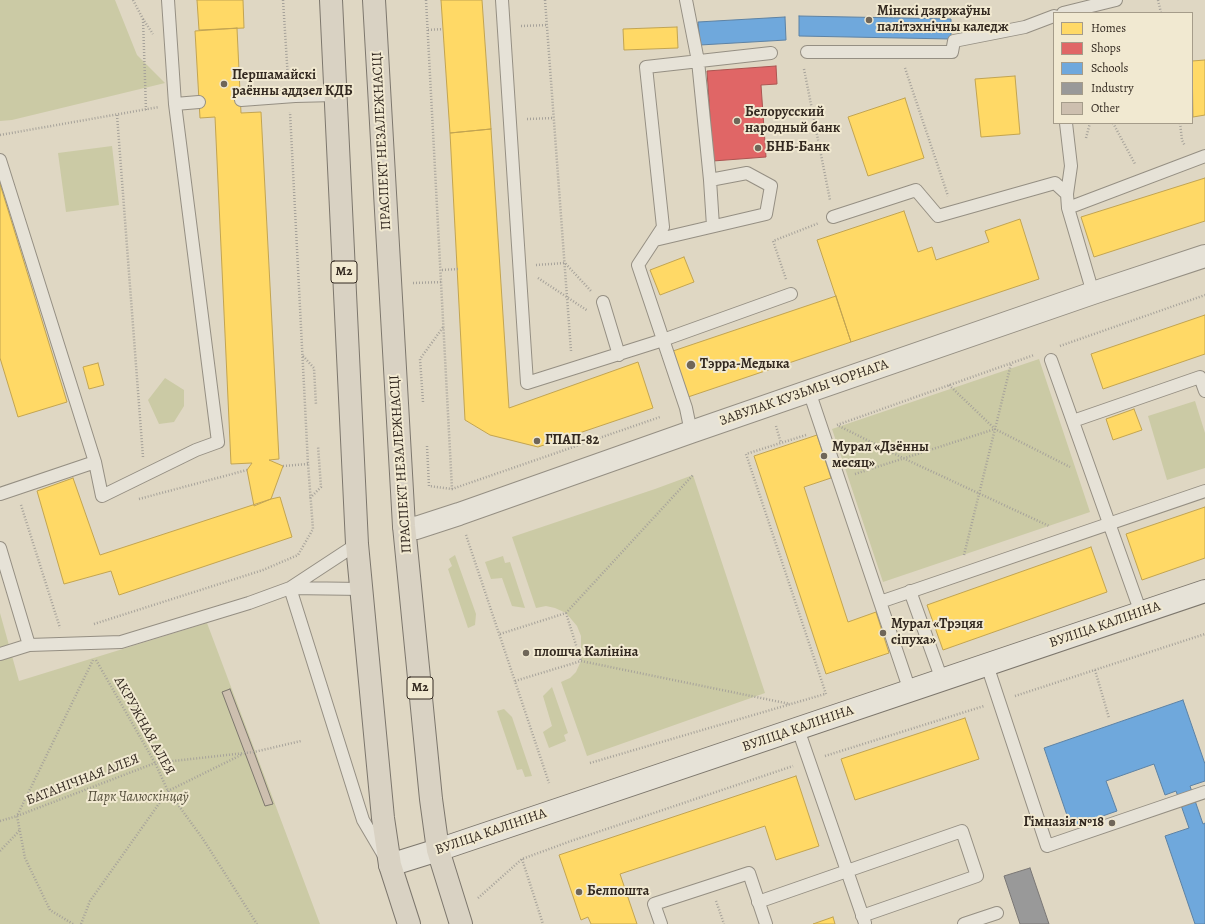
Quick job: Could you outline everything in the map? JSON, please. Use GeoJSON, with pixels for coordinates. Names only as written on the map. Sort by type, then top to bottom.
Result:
{"type":"FeatureCollection","features":[{"type":"Feature","properties":{"kind":"main road","name":"М2"},"geometry":{"type":"LineString","coordinates":[[332,0],[335,95],[358,544],[383,818],[390,865],[409,924]]}},
{"type":"Feature","properties":{"kind":"main road","name":"ПРАСПЕКТ НЕЗАЛЕЖНАСЦІ"},"geometry":{"type":"LineString","coordinates":[[374,0],[404,526],[431,799],[438,850],[461,924]]}},
{"type":"Feature","properties":{"kind":"main road","name":"ЗАВУЛАК КУЗЬМЫ ЧОРНАГА"},"geometry":{"type":"LineString","coordinates":[[404,526],[416,528],[1093,293],[1205,256]]}},
{"type":"Feature","properties":{"kind":"main road","name":"ВУЛІЦА КАЛІНІНА"},"geometry":{"type":"LineString","coordinates":[[390,865],[1205,591]]}},
{"type":"Feature","properties":{"kind":"lane"},"geometry":{"type":"LineString","coordinates":[[0,160],[94,462],[102,496],[196,450],[218,442],[175,104],[168,0]]}},
{"type":"Feature","properties":{"kind":"lane"},"geometry":{"type":"LineString","coordinates":[[502,0],[527,384],[619,355],[791,294]]}},
{"type":"Feature","properties":{"kind":"lane"},"geometry":{"type":"LineString","coordinates":[[686,0],[698,61],[713,226]]}},
{"type":"Feature","properties":{"kind":"lane"},"geometry":{"type":"LineString","coordinates":[[1067,12],[1116,0]]}},
{"type":"Feature","properties":{"kind":"lane"},"geometry":{"type":"LineString","coordinates":[[807,52],[952,52],[954,41],[1025,27],[1053,16]]}},
{"type":"Feature","properties":{"kind":"lane"},"geometry":{"type":"LineString","coordinates":[[691,432],[686,408],[638,265],[663,227],[646,67],[771,52]]}},
{"type":"Feature","properties":{"kind":"lane"},"geometry":{"type":"LineString","coordinates":[[241,100],[289,96],[335,95]]}},
{"type":"Feature","properties":{"kind":"lane"},"geometry":{"type":"LineString","coordinates":[[175,104],[200,102]]}},
{"type":"Feature","properties":{"kind":"lane"},"geometry":{"type":"LineString","coordinates":[[1066,124],[1071,166],[1067,194],[1068,208],[1093,293]]}},
{"type":"Feature","properties":{"kind":"lane"},"geometry":{"type":"LineString","coordinates":[[1068,208],[1205,156]]}},
{"type":"Feature","properties":{"kind":"lane"},"geometry":{"type":"LineString","coordinates":[[654,240],[766,214],[771,186],[747,173],[710,180]]}},
{"type":"Feature","properties":{"kind":"lane"},"geometry":{"type":"LineString","coordinates":[[833,217],[916,190],[938,216],[1055,183],[1067,194]]}},
{"type":"Feature","properties":{"kind":"lane"},"geometry":{"type":"LineString","coordinates":[[602,302],[619,355]]}},
{"type":"Feature","properties":{"kind":"lane"},"geometry":{"type":"LineString","coordinates":[[1051,360],[1141,613]]}},
{"type":"Feature","properties":{"kind":"lane"},"geometry":{"type":"LineString","coordinates":[[1073,421],[1200,377],[1205,392]]}},
{"type":"Feature","properties":{"kind":"lane"},"geometry":{"type":"LineString","coordinates":[[809,391],[910,691]]}},
{"type":"Feature","properties":{"kind":"lane"},"geometry":{"type":"LineString","coordinates":[[0,494],[94,462]]}},
{"type":"Feature","properties":{"kind":"lane"},"geometry":{"type":"LineString","coordinates":[[880,602],[1205,491]]}},
{"type":"Feature","properties":{"kind":"lane"},"geometry":{"type":"LineString","coordinates":[[0,654],[29,645],[121,642],[249,603],[290,588],[358,544]]}},
{"type":"Feature","properties":{"kind":"lane"},"geometry":{"type":"LineString","coordinates":[[0,548],[29,645]]}},
{"type":"Feature","properties":{"kind":"lane"},"geometry":{"type":"LineString","coordinates":[[290,588],[362,590]]}},
{"type":"Feature","properties":{"kind":"lane"},"geometry":{"type":"LineString","coordinates":[[290,588],[363,820],[390,865]]}},
{"type":"Feature","properties":{"kind":"lane"},"geometry":{"type":"LineString","coordinates":[[910,591],[942,680]]}},
{"type":"Feature","properties":{"kind":"lane"},"geometry":{"type":"LineString","coordinates":[[987,665],[1047,846],[1205,792]]}},
{"type":"Feature","properties":{"kind":"lane"},"geometry":{"type":"LineString","coordinates":[[758,902],[847,871],[962,831],[977,876],[864,920],[847,871],[810,761],[798,729]]}},
{"type":"Feature","properties":{"kind":"lane"},"geometry":{"type":"LineString","coordinates":[[661,924],[654,904],[749,873],[766,924]]}},
{"type":"Feature","properties":{"kind":"lane"},"geometry":{"type":"LineString","coordinates":[[964,924],[997,913]]}},
{"type":"Feature","properties":{"kind":"path"},"geometry":{"type":"LineString","coordinates":[[92,625],[263,570],[298,555],[313,529],[308,464],[283,0]]}},
{"type":"Feature","properties":{"kind":"path"},"geometry":{"type":"LineString","coordinates":[[426,0],[442,270],[452,489],[429,486],[427,446]]}},
{"type":"Feature","properties":{"kind":"path"},"geometry":{"type":"LineString","coordinates":[[545,0],[573,369]]}},
{"type":"Feature","properties":{"kind":"path"},"geometry":{"type":"LineString","coordinates":[[1158,0],[1161,12]]}},
{"type":"Feature","properties":{"kind":"path"},"geometry":{"type":"LineString","coordinates":[[142,19],[146,110]]}},
{"type":"Feature","properties":{"kind":"path"},"geometry":{"type":"LineString","coordinates":[[428,30],[443,30]]}},
{"type":"Feature","properties":{"kind":"path"},"geometry":{"type":"LineString","coordinates":[[791,294],[773,241],[833,217],[803,65]]}},
{"type":"Feature","properties":{"kind":"path"},"geometry":{"type":"LineString","coordinates":[[905,67],[954,211]]}},
{"type":"Feature","properties":{"kind":"path"},"geometry":{"type":"LineString","coordinates":[[0,134],[175,104]]}},
{"type":"Feature","properties":{"kind":"path"},"geometry":{"type":"LineString","coordinates":[[117,115],[144,476]]}},
{"type":"Feature","properties":{"kind":"path"},"geometry":{"type":"LineString","coordinates":[[510,120],[554,118]]}},
{"type":"Feature","properties":{"kind":"path"},"geometry":{"type":"LineString","coordinates":[[1114,124],[1143,180]]}},
{"type":"Feature","properties":{"kind":"path"},"geometry":{"type":"LineString","coordinates":[[1180,124],[1182,140],[1191,162]]}},
{"type":"Feature","properties":{"kind":"path"},"geometry":{"type":"LineString","coordinates":[[520,266],[565,263]]}},
{"type":"Feature","properties":{"kind":"path"},"geometry":{"type":"LineString","coordinates":[[565,263],[602,302]]}},
{"type":"Feature","properties":{"kind":"path"},"geometry":{"type":"LineString","coordinates":[[520,266],[610,325]]}},
{"type":"Feature","properties":{"kind":"path"},"geometry":{"type":"LineString","coordinates":[[442,270],[458,269]]}},
{"type":"Feature","properties":{"kind":"path"},"geometry":{"type":"LineString","coordinates":[[417,283],[442,282]]}},
{"type":"Feature","properties":{"kind":"path"},"geometry":{"type":"LineString","coordinates":[[1056,348],[1205,295]]}},
{"type":"Feature","properties":{"kind":"path"},"geometry":{"type":"LineString","coordinates":[[423,402],[420,360],[444,326]]}},
{"type":"Feature","properties":{"kind":"path"},"geometry":{"type":"LineString","coordinates":[[1041,353],[836,425],[905,459],[1072,536]]}},
{"type":"Feature","properties":{"kind":"path"},"geometry":{"type":"LineString","coordinates":[[303,356],[314,368],[316,405]]}},
{"type":"Feature","properties":{"kind":"path"},"geometry":{"type":"LineString","coordinates":[[959,575],[1011,363]]}},
{"type":"Feature","properties":{"kind":"path"},"geometry":{"type":"LineString","coordinates":[[949,385],[995,429],[1093,479]]}},
{"type":"Feature","properties":{"kind":"path"},"geometry":{"type":"LineString","coordinates":[[838,479],[905,459],[995,429]]}},
{"type":"Feature","properties":{"kind":"path"},"geometry":{"type":"LineString","coordinates":[[822,430],[746,454],[826,694]]}},
{"type":"Feature","properties":{"kind":"path"},"geometry":{"type":"LineString","coordinates":[[310,498],[321,487],[318,446]]}},
{"type":"Feature","properties":{"kind":"path"},"geometry":{"type":"LineString","coordinates":[[283,466],[308,464]]}},
{"type":"Feature","properties":{"kind":"path"},"geometry":{"type":"LineString","coordinates":[[135,500],[247,470]]}},
{"type":"Feature","properties":{"kind":"path"},"geometry":{"type":"LineString","coordinates":[[500,634],[566,613],[693,475]]}},
{"type":"Feature","properties":{"kind":"path"},"geometry":{"type":"LineString","coordinates":[[20,503],[62,634]]}},
{"type":"Feature","properties":{"kind":"path"},"geometry":{"type":"LineString","coordinates":[[465,531],[549,783]]}},
{"type":"Feature","properties":{"kind":"path"},"geometry":{"type":"LineString","coordinates":[[566,613],[581,660]]}},
{"type":"Feature","properties":{"kind":"path"},"geometry":{"type":"LineString","coordinates":[[478,898],[522,859],[571,840],[810,761],[1205,634]]}},
{"type":"Feature","properties":{"kind":"path","name":"АКРУЖНАЯ АЛЕЯ"},"geometry":{"type":"LineString","coordinates":[[17,816],[94,658],[155,763],[168,791],[203,839],[257,924]]}},
{"type":"Feature","properties":{"kind":"path"},"geometry":{"type":"LineString","coordinates":[[515,681],[581,660],[791,704]]}},
{"type":"Feature","properties":{"kind":"path"},"geometry":{"type":"LineString","coordinates":[[1095,670],[1109,718]]}},
{"type":"Feature","properties":{"kind":"path"},"geometry":{"type":"LineString","coordinates":[[81,924],[90,901],[168,791],[245,753],[301,741]]}},
{"type":"Feature","properties":{"kind":"path","name":"БАТАНІЧНАЯ АЛЕЯ"},"geometry":{"type":"LineString","coordinates":[[0,821],[17,816],[155,763],[245,753]]}},
{"type":"Feature","properties":{"kind":"path"},"geometry":{"type":"LineString","coordinates":[[17,816],[26,858],[50,910],[72,924]]}},
{"type":"Feature","properties":{"kind":"path"},"geometry":{"type":"LineString","coordinates":[[0,851],[20,830]]}},
{"type":"Feature","properties":{"kind":"path"},"geometry":{"type":"LineString","coordinates":[[522,859],[543,924]]}},
{"type":"Feature","properties":{"kind":"path"},"geometry":{"type":"LineString","coordinates":[[710,885],[724,924]]}},
{"type":"Feature","properties":{"kind":"green space"},"geometry":{"type":"Polygon","coordinates":[[[0,0],[115,0],[137,55],[165,83],[12,120],[0,121],[0,0]]]}},
{"type":"Feature","properties":{"kind":"green space"},"geometry":{"type":"Polygon","coordinates":[[[112,146],[119,205],[66,212],[58,153],[112,146]]]}},
{"type":"Feature","properties":{"kind":"green space"},"geometry":{"type":"Polygon","coordinates":[[[1039,359],[1090,512],[883,582],[832,429],[1039,359]]]}},
{"type":"Feature","properties":{"kind":"green space"},"geometry":{"type":"Polygon","coordinates":[[[165,378],[184,390],[184,406],[174,422],[159,424],[148,400],[165,378]]]}},
{"type":"Feature","properties":{"kind":"green space"},"geometry":{"type":"Polygon","coordinates":[[[1195,401],[1205,433],[1205,468],[1167,480],[1148,416],[1195,401]]]}},
{"type":"Feature","properties":{"kind":"green space"},"geometry":{"type":"Polygon","coordinates":[[[693,475],[765,693],[587,756],[561,682],[570,678],[576,672],[581,661],[581,636],[577,626],[566,613],[546,606],[536,608],[512,537],[693,475]]]}},
{"type":"Feature","properties":{"kind":"green space"},"geometry":{"type":"Polygon","coordinates":[[[455,555],[476,614],[475,625],[468,628],[448,569],[452,566],[449,559],[455,555]]]}},
{"type":"Feature","properties":{"kind":"green space"},"geometry":{"type":"Polygon","coordinates":[[[503,556],[505,563],[510,562],[525,608],[512,606],[502,578],[491,579],[485,562],[503,556]]]}},
{"type":"Feature","properties":{"kind":"green space","name":"Парк Чалюскінцаў"},"geometry":{"type":"Polygon","coordinates":[[[0,613],[19,681],[207,623],[320,924],[0,924],[0,613]]]}},
{"type":"Feature","properties":{"kind":"green space"},"geometry":{"type":"Polygon","coordinates":[[[552,687],[568,733],[564,735],[566,741],[549,748],[543,732],[552,726],[543,696],[552,687]]]}},
{"type":"Feature","properties":{"kind":"green space"},"geometry":{"type":"Polygon","coordinates":[[[504,709],[512,717],[532,776],[525,777],[522,769],[517,770],[497,711],[504,709]]]}},
{"type":"Feature","properties":{"kind":"building: Homes"},"geometry":{"type":"Polygon","coordinates":[[[197,0],[243,0],[244,28],[199,30],[197,0]]]}},
{"type":"Feature","properties":{"kind":"building: Homes"},"geometry":{"type":"Polygon","coordinates":[[[441,0],[482,0],[491,129],[450,133],[441,0]]]}},
{"type":"Feature","properties":{"kind":"building: Homes"},"geometry":{"type":"Polygon","coordinates":[[[677,27],[678,48],[624,50],[623,29],[677,27]]]}},
{"type":"Feature","properties":{"kind":"building: Homes"},"geometry":{"type":"Polygon","coordinates":[[[237,28],[241,113],[261,112],[279,459],[269,460],[283,466],[271,499],[254,506],[247,470],[252,463],[231,464],[215,117],[200,118],[195,31],[237,28]]]}},
{"type":"Feature","properties":{"kind":"building: Homes"},"geometry":{"type":"Polygon","coordinates":[[[1205,60],[1205,115],[1193,117],[1193,61],[1205,60]]]}},
{"type":"Feature","properties":{"kind":"building: Homes"},"geometry":{"type":"Polygon","coordinates":[[[1015,76],[1020,134],[981,137],[975,79],[1015,76]]]}},
{"type":"Feature","properties":{"kind":"building: Homes"},"geometry":{"type":"Polygon","coordinates":[[[905,98],[924,158],[868,176],[848,117],[905,98]]]}},
{"type":"Feature","properties":{"kind":"building: Homes"},"geometry":{"type":"Polygon","coordinates":[[[491,129],[509,408],[638,362],[653,408],[538,447],[490,435],[465,420],[450,133],[491,129]]]}},
{"type":"Feature","properties":{"kind":"building: Homes"},"geometry":{"type":"Polygon","coordinates":[[[1205,178],[1205,221],[1094,257],[1081,217],[1205,178]]]}},
{"type":"Feature","properties":{"kind":"building: Homes"},"geometry":{"type":"Polygon","coordinates":[[[0,184],[67,402],[18,417],[0,358],[0,184]]]}},
{"type":"Feature","properties":{"kind":"building: Homes"},"geometry":{"type":"Polygon","coordinates":[[[904,211],[918,252],[932,247],[936,260],[989,242],[985,231],[1020,219],[1039,279],[851,342],[817,240],[904,211]]]}},
{"type":"Feature","properties":{"kind":"building: Homes"},"geometry":{"type":"Polygon","coordinates":[[[684,257],[694,282],[660,295],[650,270],[684,257]]]}},
{"type":"Feature","properties":{"kind":"building: Homes"},"geometry":{"type":"Polygon","coordinates":[[[836,296],[851,342],[688,397],[673,351],[836,296]]]}},
{"type":"Feature","properties":{"kind":"building: Homes"},"geometry":{"type":"Polygon","coordinates":[[[1205,315],[1205,354],[1103,389],[1091,354],[1205,315]]]}},
{"type":"Feature","properties":{"kind":"building: Homes"},"geometry":{"type":"Polygon","coordinates":[[[98,363],[104,385],[89,389],[83,367],[98,363]]]}},
{"type":"Feature","properties":{"kind":"building: Homes"},"geometry":{"type":"Polygon","coordinates":[[[1134,409],[1142,430],[1113,440],[1106,419],[1134,409]]]}},
{"type":"Feature","properties":{"kind":"building: Homes"},"geometry":{"type":"Polygon","coordinates":[[[817,435],[831,478],[804,487],[848,622],[876,612],[889,653],[826,674],[754,456],[817,435]]]}},
{"type":"Feature","properties":{"kind":"building: Homes"},"geometry":{"type":"Polygon","coordinates":[[[73,478],[100,555],[280,497],[292,537],[119,595],[111,571],[64,584],[37,491],[73,478]]]}},
{"type":"Feature","properties":{"kind":"building: Homes"},"geometry":{"type":"Polygon","coordinates":[[[1205,507],[1205,558],[1142,580],[1126,534],[1205,507]]]}},
{"type":"Feature","properties":{"kind":"building: Homes"},"geometry":{"type":"Polygon","coordinates":[[[1091,547],[1107,592],[943,650],[927,605],[1091,547]]]}},
{"type":"Feature","properties":{"kind":"building: Homes"},"geometry":{"type":"Polygon","coordinates":[[[965,718],[979,759],[855,800],[841,759],[965,718]]]}},
{"type":"Feature","properties":{"kind":"building: Homes"},"geometry":{"type":"Polygon","coordinates":[[[796,776],[819,846],[776,860],[765,826],[620,874],[637,924],[591,924],[588,917],[581,920],[559,855],[796,776]]]}},
{"type":"Feature","properties":{"kind":"building: Homes"},"geometry":{"type":"Polygon","coordinates":[[[833,917],[835,924],[813,924],[833,917]]]}},
{"type":"Feature","properties":{"kind":"building: Shops","name":"Белорусский народный банк"},"geometry":{"type":"Polygon","coordinates":[[[776,66],[777,84],[761,85],[766,157],[713,161],[707,71],[776,66]]]}},
{"type":"Feature","properties":{"kind":"building: Schools"},"geometry":{"type":"Polygon","coordinates":[[[799,16],[951,19],[951,39],[799,36],[799,16]]]}},
{"type":"Feature","properties":{"kind":"building: Schools"},"geometry":{"type":"Polygon","coordinates":[[[785,17],[786,40],[700,45],[698,22],[785,17]]]}},
{"type":"Feature","properties":{"kind":"building: Schools"},"geometry":{"type":"Polygon","coordinates":[[[1183,700],[1205,764],[1205,781],[1190,786],[1203,824],[1205,823],[1205,924],[1195,924],[1165,836],[1189,828],[1176,791],[1165,795],[1154,764],[1106,781],[1117,811],[1071,827],[1044,748],[1183,700]]]}},
{"type":"Feature","properties":{"kind":"building: Industry"},"geometry":{"type":"Polygon","coordinates":[[[1030,868],[1049,924],[1020,924],[1004,876],[1030,868]]]}},
{"type":"Feature","properties":{"kind":"building: Other"},"geometry":{"type":"Polygon","coordinates":[[[230,689],[273,804],[265,806],[222,692],[230,689]]]}},
{"type":"Feature","properties":{"kind":"place","name":"Мінскі дзяржаўны палітэхнічны каледж"},"geometry":{"type":"Point","coordinates":[869,20]}},
{"type":"Feature","properties":{"kind":"place","name":"Першамайскі раённы аддзел КДБ"},"geometry":{"type":"Point","coordinates":[224,84]}},
{"type":"Feature","properties":{"kind":"place","name":"Белорусский народный банк"},"geometry":{"type":"Point","coordinates":[737,121]}},
{"type":"Feature","properties":{"kind":"place","name":"БНБ-Банк"},"geometry":{"type":"Point","coordinates":[758,148]}},
{"type":"Feature","properties":{"kind":"place","name":"Тэрра-Медыка"},"geometry":{"type":"Point","coordinates":[691,365]}},
{"type":"Feature","properties":{"kind":"place","name":"ГПАП-82"},"geometry":{"type":"Point","coordinates":[537,441]}},
{"type":"Feature","properties":{"kind":"place","name":"Мурал «Дзённы месяц»"},"geometry":{"type":"Point","coordinates":[824,456]}},
{"type":"Feature","properties":{"kind":"place","name":"Мурал «Трэцяя сіпуха»"},"geometry":{"type":"Point","coordinates":[883,633]}},
{"type":"Feature","properties":{"kind":"place","name":"плошча Калініна"},"geometry":{"type":"Point","coordinates":[526,653]}},
{"type":"Feature","properties":{"kind":"place","name":"Гімназія №18"},"geometry":{"type":"Point","coordinates":[1112,823]}},
{"type":"Feature","properties":{"kind":"place","name":"Белпошта"},"geometry":{"type":"Point","coordinates":[579,892]}}]}
